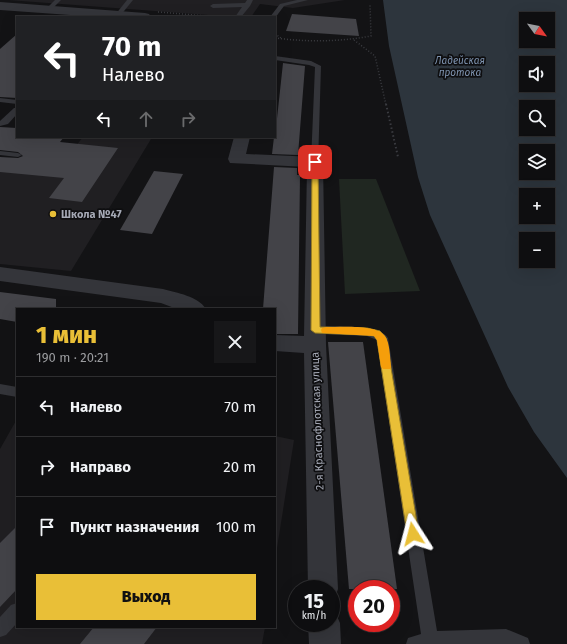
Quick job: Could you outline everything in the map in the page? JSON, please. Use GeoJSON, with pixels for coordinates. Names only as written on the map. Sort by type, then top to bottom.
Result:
{"type":"FeatureCollection","features":[{"type":"Feature","properties":{"kind":"street"},"geometry":{"type":"LineString","coordinates":[[0,6],[132,16]]}},
{"type":"Feature","properties":{"kind":"street"},"geometry":{"type":"LineString","coordinates":[[0,18],[14,7]]}},
{"type":"Feature","properties":{"kind":"street"},"geometry":{"type":"LineString","coordinates":[[242,138],[236,159],[315,162]]}},
{"type":"Feature","properties":{"kind":"street","name":"2-я Краснофлотская улица"},"geometry":{"type":"LineString","coordinates":[[315,162],[315,337],[323,580]]}},
{"type":"Feature","properties":{"kind":"street"},"geometry":{"type":"LineString","coordinates":[[0,274],[163,296],[193,308]]}},
{"type":"Feature","properties":{"kind":"street"},"geometry":{"type":"LineString","coordinates":[[276,343],[315,337]]}},
{"type":"Feature","properties":{"kind":"street"},"geometry":{"type":"LineString","coordinates":[[324,632],[325,644]]}},
{"type":"Feature","properties":{"kind":"lane"},"geometry":{"type":"LineString","coordinates":[[49,9],[58,0]]}},
{"type":"Feature","properties":{"kind":"lane"},"geometry":{"type":"LineString","coordinates":[[118,15],[130,0]]}},
{"type":"Feature","properties":{"kind":"lane"},"geometry":{"type":"LineString","coordinates":[[274,16],[282,5],[305,0]]}},
{"type":"Feature","properties":{"kind":"lane"},"geometry":{"type":"LineString","coordinates":[[213,6],[249,2]]}},
{"type":"Feature","properties":{"kind":"lane"},"geometry":{"type":"LineString","coordinates":[[239,16],[249,2]]}},
{"type":"Feature","properties":{"kind":"lane"},"geometry":{"type":"LineString","coordinates":[[276,58],[311,62],[318,66],[315,162]]}},
{"type":"Feature","properties":{"kind":"lane"},"geometry":{"type":"LineString","coordinates":[[0,100],[16,102]]}},
{"type":"Feature","properties":{"kind":"lane"},"geometry":{"type":"LineString","coordinates":[[0,124],[5,122],[16,111]]}},
{"type":"Feature","properties":{"kind":"lane"},"geometry":{"type":"LineString","coordinates":[[0,153],[18,155]]}},
{"type":"Feature","properties":{"kind":"lane"},"geometry":{"type":"LineString","coordinates":[[315,337],[367,332],[377,334],[382,338],[430,639]]}},
{"type":"Feature","properties":{"kind":"lane"},"geometry":{"type":"LineString","coordinates":[[0,389],[16,392]]}},
{"type":"Feature","properties":{"kind":"lane"},"geometry":{"type":"LineString","coordinates":[[0,629],[16,612]]}},
{"type":"Feature","properties":{"kind":"lane"},"geometry":{"type":"LineString","coordinates":[[414,644],[430,639],[506,638],[522,644]]}},
{"type":"Feature","properties":{"kind":"path"},"geometry":{"type":"LineString","coordinates":[[276,38],[306,42],[354,40],[371,36],[370,6]]}},
{"type":"Feature","properties":{"kind":"path"},"geometry":{"type":"LineString","coordinates":[[276,35],[282,39]]}},
{"type":"Feature","properties":{"kind":"path"},"geometry":{"type":"LineString","coordinates":[[354,40],[374,56],[398,157]]}},
{"type":"Feature","properties":{"kind":"shaded area"},"geometry":{"type":"Polygon","coordinates":[[[8,0],[345,0],[293,8],[260,4],[252,16],[222,16],[8,0]]]}},
{"type":"Feature","properties":{"kind":"shaded area","name":"Школа №47"},"geometry":{"type":"Polygon","coordinates":[[[82,138],[151,139],[71,271],[0,264],[0,159],[61,165],[82,138]]]}},
{"type":"Feature","properties":{"kind":"shaded area"},"geometry":{"type":"Polygon","coordinates":[[[339,179],[376,179],[420,291],[345,294],[339,179]]]}},
{"type":"Feature","properties":{"kind":"shaded area"},"geometry":{"type":"Polygon","coordinates":[[[16,421],[16,628],[265,628],[262,644],[0,644],[0,449],[16,421]]]}},
{"type":"Feature","properties":{"kind":"shaded area"},"geometry":{"type":"Polygon","coordinates":[[[276,436],[294,440],[276,555],[276,436]]]}},
{"type":"Feature","properties":{"kind":"water","name":"Ладейская протока"},"geometry":{"type":"Polygon","coordinates":[[[383,0],[567,0],[567,478],[534,432],[508,387],[430,215],[418,177],[389,46],[383,0]]]}},
{"type":"Feature","properties":{"kind":"building"},"geometry":{"type":"Polygon","coordinates":[[[292,14],[356,19],[359,36],[286,31],[292,14]]]}},
{"type":"Feature","properties":{"kind":"building"},"geometry":{"type":"Polygon","coordinates":[[[16,35],[16,98],[0,97],[0,49],[16,35]]]}},
{"type":"Feature","properties":{"kind":"building"},"geometry":{"type":"Polygon","coordinates":[[[283,63],[305,66],[298,155],[272,154],[274,138],[276,138],[283,63]]]}},
{"type":"Feature","properties":{"kind":"building"},"geometry":{"type":"Polygon","coordinates":[[[0,127],[16,128],[16,138],[63,138],[60,142],[118,148],[82,202],[49,198],[64,178],[0,172],[0,157],[18,158],[23,156],[18,152],[0,150],[0,127]]]}},
{"type":"Feature","properties":{"kind":"building"},"geometry":{"type":"Polygon","coordinates":[[[274,167],[297,168],[297,175],[300,175],[298,334],[276,334],[276,308],[263,308],[274,167]]]}},
{"type":"Feature","properties":{"kind":"building"},"geometry":{"type":"Polygon","coordinates":[[[154,171],[183,174],[152,234],[120,230],[154,171]]]}},
{"type":"Feature","properties":{"kind":"building"},"geometry":{"type":"Polygon","coordinates":[[[0,292],[56,299],[56,308],[16,308],[16,322],[0,319],[0,292]]]}},
{"type":"Feature","properties":{"kind":"building"},"geometry":{"type":"Polygon","coordinates":[[[328,342],[363,342],[396,580],[348,580],[328,342]]]}},
{"type":"Feature","properties":{"kind":"building"},"geometry":{"type":"Polygon","coordinates":[[[16,527],[16,590],[0,607],[0,543],[16,527]]]}},
{"type":"Feature","properties":{"kind":"building"},"geometry":{"type":"Polygon","coordinates":[[[93,628],[156,628],[144,644],[80,644],[93,628]]]}},
{"type":"Feature","properties":{"kind":"slow traffic"},"geometry":{"type":"LineString","coordinates":[[326,330],[367,332],[377,334],[382,338],[386,367]]}},
{"type":"Feature","properties":{"kind":"place","name":"Школа №47"},"geometry":{"type":"Point","coordinates":[53,214]}},
{"type":"Feature","properties":{"kind":"route"},"geometry":{"type":"LineString","coordinates":[[315,162],[315,330],[367,332],[377,334],[382,338],[413,534]]}}]}
